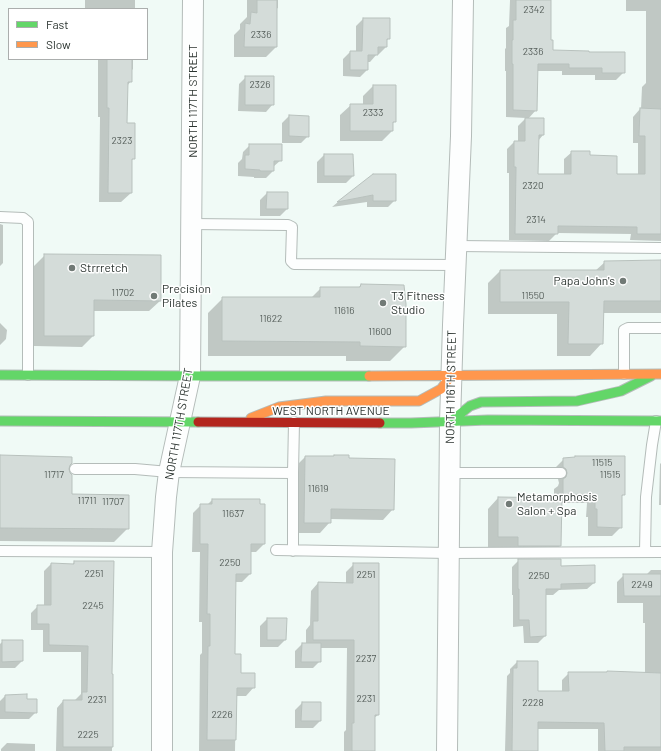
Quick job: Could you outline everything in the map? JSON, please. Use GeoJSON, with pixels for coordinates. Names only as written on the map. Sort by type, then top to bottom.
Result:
{"type":"FeatureCollection","features":[{"type":"Feature","properties":{"kind":"main road"},"geometry":{"type":"LineString","coordinates":[[0,375],[451,376],[658,374]]}},
{"type":"Feature","properties":{"kind":"main road"},"geometry":{"type":"LineString","coordinates":[[450,422],[470,406],[481,402],[577,402],[621,391],[658,374]]}},
{"type":"Feature","properties":{"kind":"main road"},"geometry":{"type":"LineString","coordinates":[[241,423],[279,407],[326,401],[419,401],[441,389],[451,376]]}},
{"type":"Feature","properties":{"kind":"main road","name":"WEST NORTH AVENUE"},"geometry":{"type":"LineString","coordinates":[[0,420],[180,421],[241,423],[450,422],[488,420],[658,421]]}},
{"type":"Feature","properties":{"kind":"street","name":"NORTH 117TH STREET"},"geometry":{"type":"LineString","coordinates":[[162,751],[162,552],[166,497],[169,472],[190,376],[193,0]]}},
{"type":"Feature","properties":{"kind":"street","name":"NORTH 116TH STREET"},"geometry":{"type":"LineString","coordinates":[[447,751],[450,422],[461,136],[463,0]]}},
{"type":"Feature","properties":{"kind":"lane"},"geometry":{"type":"LineString","coordinates":[[0,218],[23,218],[28,222],[28,376]]}},
{"type":"Feature","properties":{"kind":"lane"},"geometry":{"type":"LineString","coordinates":[[192,224],[288,225],[292,227],[291,261],[294,264],[661,248]]}},
{"type":"Feature","properties":{"kind":"lane"},"geometry":{"type":"LineString","coordinates":[[624,374],[624,330],[628,328],[661,328]]}},
{"type":"Feature","properties":{"kind":"lane"},"geometry":{"type":"LineString","coordinates":[[645,552],[646,497],[652,445],[658,421]]}},
{"type":"Feature","properties":{"kind":"lane"},"geometry":{"type":"LineString","coordinates":[[293,550],[294,422]]}},
{"type":"Feature","properties":{"kind":"lane"},"geometry":{"type":"LineString","coordinates":[[76,469],[135,469],[169,472],[293,473]]}},
{"type":"Feature","properties":{"kind":"lane"},"geometry":{"type":"LineString","coordinates":[[450,473],[562,473]]}},
{"type":"Feature","properties":{"kind":"lane"},"geometry":{"type":"LineString","coordinates":[[276,550],[449,553],[661,552]]}},
{"type":"Feature","properties":{"kind":"lane"},"geometry":{"type":"LineString","coordinates":[[0,551],[162,552]]}},
{"type":"Feature","properties":{"kind":"building"},"geometry":{"type":"Polygon","coordinates":[[[257,0],[277,0],[277,47],[244,47],[245,23],[250,24],[251,12],[257,13],[257,0]]]}},
{"type":"Feature","properties":{"kind":"building"},"geometry":{"type":"Polygon","coordinates":[[[516,0],[551,0],[551,40],[553,40],[553,50],[625,52],[625,73],[602,73],[602,68],[569,68],[569,64],[538,64],[537,111],[513,110],[512,40],[513,20],[516,20],[516,0]]]}},
{"type":"Feature","properties":{"kind":"building"},"geometry":{"type":"Polygon","coordinates":[[[363,18],[390,18],[390,39],[387,39],[387,47],[378,47],[378,55],[368,55],[368,70],[350,70],[350,51],[362,51],[363,18]]]}},
{"type":"Feature","properties":{"kind":"building"},"geometry":{"type":"Polygon","coordinates":[[[107,60],[132,60],[132,82],[128,82],[127,123],[135,123],[135,159],[132,159],[132,193],[108,193],[109,108],[107,108],[107,60]]]}},
{"type":"Feature","properties":{"kind":"building"},"geometry":{"type":"Polygon","coordinates":[[[245,76],[274,76],[274,105],[245,105],[245,76]]]}},
{"type":"Feature","properties":{"kind":"building"},"geometry":{"type":"Polygon","coordinates":[[[373,85],[396,85],[396,122],[393,122],[393,131],[350,131],[350,104],[373,104],[373,85]]]}},
{"type":"Feature","properties":{"kind":"building"},"geometry":{"type":"Polygon","coordinates":[[[640,108],[661,109],[661,234],[637,234],[637,227],[558,226],[558,234],[515,234],[516,167],[514,167],[514,141],[525,141],[525,118],[544,118],[544,135],[539,135],[538,174],[571,174],[571,151],[590,151],[590,155],[617,156],[617,174],[645,174],[645,136],[639,136],[640,108]]]}},
{"type":"Feature","properties":{"kind":"building"},"geometry":{"type":"Polygon","coordinates":[[[289,115],[309,116],[309,137],[289,136],[289,115]]]}},
{"type":"Feature","properties":{"kind":"building"},"geometry":{"type":"Polygon","coordinates":[[[249,144],[282,144],[282,161],[274,161],[274,171],[245,169],[245,155],[249,155],[249,144]]]}},
{"type":"Feature","properties":{"kind":"building"},"geometry":{"type":"Polygon","coordinates":[[[324,154],[353,154],[354,176],[324,176],[324,154]]]}},
{"type":"Feature","properties":{"kind":"building"},"geometry":{"type":"Polygon","coordinates":[[[373,174],[396,174],[396,201],[373,201],[373,195],[337,202],[373,174]]]}},
{"type":"Feature","properties":{"kind":"building"},"geometry":{"type":"Polygon","coordinates":[[[267,192],[288,192],[288,209],[266,209],[267,192]]]}},
{"type":"Feature","properties":{"kind":"building"},"geometry":{"type":"Polygon","coordinates":[[[44,254],[161,255],[161,301],[94,300],[94,336],[44,336],[44,254]]]}},
{"type":"Feature","properties":{"kind":"building"},"geometry":{"type":"Polygon","coordinates":[[[661,260],[661,301],[604,301],[603,344],[568,344],[569,302],[500,302],[500,270],[604,270],[604,261],[661,260]]]}},
{"type":"Feature","properties":{"kind":"building"},"geometry":{"type":"Polygon","coordinates":[[[361,284],[404,285],[406,304],[406,347],[360,346],[360,342],[222,341],[222,297],[320,297],[320,287],[360,287],[361,284]]]}},
{"type":"Feature","properties":{"kind":"building"},"geometry":{"type":"Polygon","coordinates":[[[0,455],[72,457],[72,463],[69,469],[72,475],[72,494],[129,495],[129,529],[0,528],[0,455]]]}},
{"type":"Feature","properties":{"kind":"building"},"geometry":{"type":"Polygon","coordinates":[[[349,455],[349,458],[395,459],[394,510],[331,509],[331,523],[304,523],[305,456],[349,455]]]}},
{"type":"Feature","properties":{"kind":"building"},"geometry":{"type":"Polygon","coordinates":[[[575,456],[625,456],[625,495],[622,495],[622,528],[597,527],[595,495],[563,494],[563,479],[566,477],[567,473],[566,469],[563,467],[563,458],[575,456]]]}},
{"type":"Feature","properties":{"kind":"building"},"geometry":{"type":"Polygon","coordinates":[[[498,497],[562,498],[561,546],[518,546],[518,537],[498,537],[498,497]]]}},
{"type":"Feature","properties":{"kind":"building"},"geometry":{"type":"Polygon","coordinates":[[[212,499],[260,499],[260,504],[265,504],[265,544],[251,544],[251,574],[236,574],[235,654],[241,654],[241,673],[255,673],[255,688],[237,688],[236,740],[207,740],[208,646],[210,646],[210,614],[207,614],[208,544],[200,544],[200,504],[212,504],[212,499]]]}},
{"type":"Feature","properties":{"kind":"building"},"geometry":{"type":"Polygon","coordinates":[[[518,559],[561,559],[561,566],[595,565],[595,583],[561,584],[561,589],[546,589],[546,636],[530,637],[529,620],[519,620],[518,559]]]}},
{"type":"Feature","properties":{"kind":"building"},"geometry":{"type":"Polygon","coordinates":[[[74,561],[114,561],[112,674],[113,747],[63,747],[63,700],[82,700],[82,692],[87,692],[88,646],[49,645],[49,624],[37,624],[37,605],[51,605],[51,563],[74,564],[74,561]]]}},
{"type":"Feature","properties":{"kind":"building"},"geometry":{"type":"Polygon","coordinates":[[[353,563],[379,563],[379,715],[375,715],[375,751],[352,751],[352,723],[354,723],[354,640],[313,640],[313,621],[318,621],[318,582],[353,583],[353,563]]]}},
{"type":"Feature","properties":{"kind":"building"},"geometry":{"type":"Polygon","coordinates":[[[623,574],[661,574],[661,596],[624,596],[623,574]]]}},
{"type":"Feature","properties":{"kind":"building"},"geometry":{"type":"Polygon","coordinates":[[[267,618],[287,618],[286,640],[267,640],[267,618]]]}},
{"type":"Feature","properties":{"kind":"building"},"geometry":{"type":"Polygon","coordinates":[[[2,640],[23,640],[23,661],[2,662],[2,640]]]}},
{"type":"Feature","properties":{"kind":"building"},"geometry":{"type":"Polygon","coordinates":[[[302,643],[321,643],[321,662],[301,662],[302,643]]]}},
{"type":"Feature","properties":{"kind":"building"},"geometry":{"type":"Polygon","coordinates":[[[517,661],[538,661],[538,691],[569,691],[568,672],[607,671],[661,673],[661,747],[624,747],[624,751],[605,751],[604,723],[538,722],[538,751],[512,751],[513,668],[517,668],[517,661]]]}},
{"type":"Feature","properties":{"kind":"building"},"geometry":{"type":"Polygon","coordinates":[[[27,694],[27,699],[37,699],[37,713],[5,712],[5,695],[27,694]]]}},
{"type":"Feature","properties":{"kind":"building"},"geometry":{"type":"Polygon","coordinates":[[[302,702],[321,702],[321,721],[301,721],[302,702]]]}},
{"type":"Feature","properties":{"kind":"traffic: fast"},"geometry":{"type":"LineString","coordinates":[[0,375],[369,376]]}},
{"type":"Feature","properties":{"kind":"traffic: fast"},"geometry":{"type":"LineString","coordinates":[[450,422],[470,406],[481,402],[577,401],[621,391],[651,376]]}},
{"type":"Feature","properties":{"kind":"traffic: fast"},"geometry":{"type":"LineString","coordinates":[[380,423],[488,420],[661,421]]}},
{"type":"Feature","properties":{"kind":"traffic: fast"},"geometry":{"type":"LineString","coordinates":[[0,421],[198,422]]}},
{"type":"Feature","properties":{"kind":"traffic: slow"},"geometry":{"type":"LineString","coordinates":[[369,376],[661,374]]}},
{"type":"Feature","properties":{"kind":"traffic: slow"},"geometry":{"type":"LineString","coordinates":[[251,418],[279,407],[326,401],[419,401],[441,389],[451,376]]}},
{"type":"Feature","properties":{"kind":"traffic: jam"},"geometry":{"type":"LineString","coordinates":[[198,422],[380,423]]}},
{"type":"Feature","properties":{"kind":"place","name":"Strrretch"},"geometry":{"type":"Point","coordinates":[72,268]}},
{"type":"Feature","properties":{"kind":"place","name":"Papa John's"},"geometry":{"type":"Point","coordinates":[623,281]}},
{"type":"Feature","properties":{"kind":"place","name":"Precision Pilates"},"geometry":{"type":"Point","coordinates":[154,296]}},
{"type":"Feature","properties":{"kind":"place","name":"T3 Fitness Studio"},"geometry":{"type":"Point","coordinates":[383,303]}},
{"type":"Feature","properties":{"kind":"place","name":"Metamorphosis Salon + Spa"},"geometry":{"type":"Point","coordinates":[509,504]}}]}
